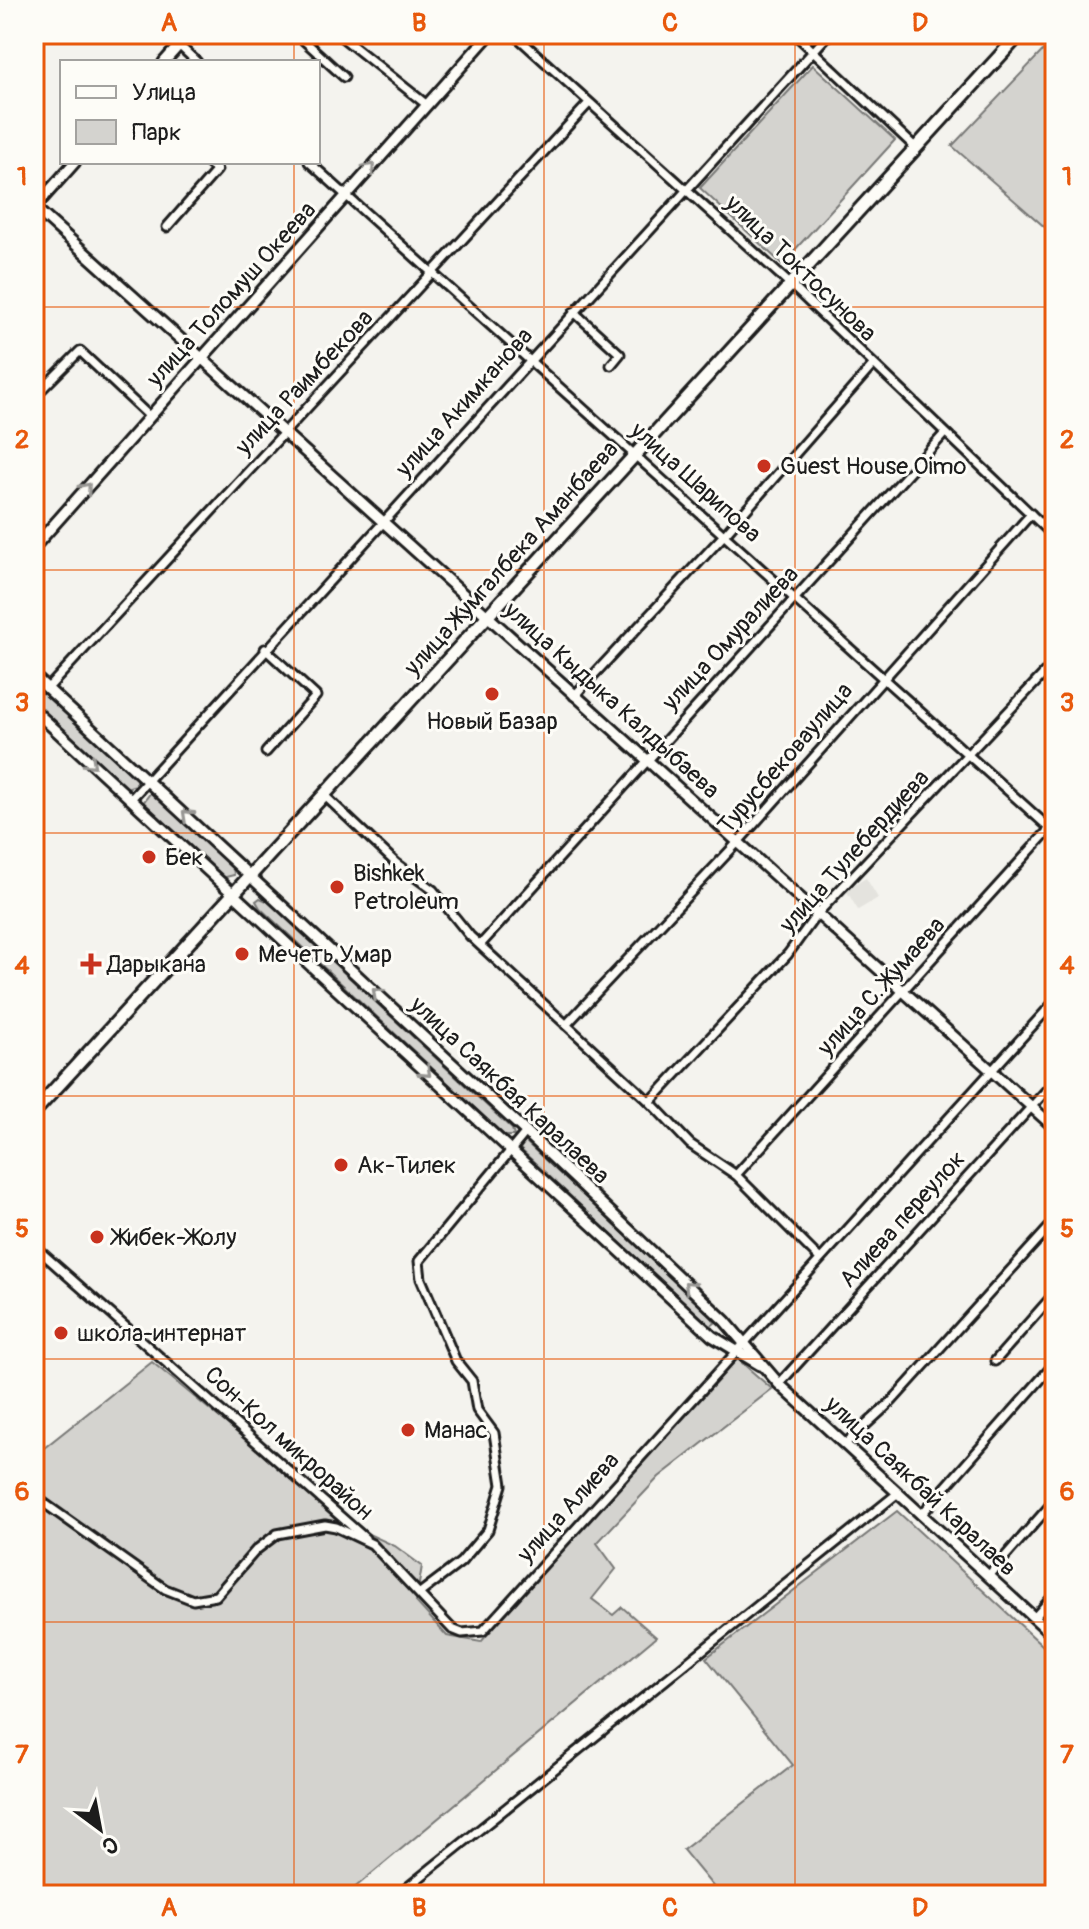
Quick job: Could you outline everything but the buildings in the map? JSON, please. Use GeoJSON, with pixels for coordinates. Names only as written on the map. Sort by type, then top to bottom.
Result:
{"type":"FeatureCollection","features":[{"type":"Feature","properties":{"kind":"main road","name":"улица Жумгалбека Аманбаева"},"geometry":{"type":"LineString","coordinates":[[34,1112],[1020,34]]}},
{"type":"Feature","properties":{"kind":"street"},"geometry":{"type":"LineString","coordinates":[[167,34],[195,60]]}},
{"type":"Feature","properties":{"kind":"street"},"geometry":{"type":"LineString","coordinates":[[166,60],[189,34]]}},
{"type":"Feature","properties":{"kind":"street"},"geometry":{"type":"LineString","coordinates":[[297,34],[344,77]]}},
{"type":"Feature","properties":{"kind":"street"},"geometry":{"type":"LineString","coordinates":[[338,34],[427,105]]}},
{"type":"Feature","properties":{"kind":"street","name":"улица Толомуш Океева"},"geometry":{"type":"LineString","coordinates":[[34,547],[490,34]]}},
{"type":"Feature","properties":{"kind":"street","name":"улица Токтосунова"},"geometry":{"type":"LineString","coordinates":[[514,34],[790,284],[1055,537]]}},
{"type":"Feature","properties":{"kind":"street"},"geometry":{"type":"LineString","coordinates":[[795,34],[915,147]]}},
{"type":"Feature","properties":{"kind":"street","name":"улица Акимканова"},"geometry":{"type":"LineString","coordinates":[[131,799],[829,34]]}},
{"type":"Feature","properties":{"kind":"street","name":"улица Раимбекова"},"geometry":{"type":"LineString","coordinates":[[48,688],[589,103]]}},
{"type":"Feature","properties":{"kind":"street"},"geometry":{"type":"LineString","coordinates":[[34,207],[73,164]]}},
{"type":"Feature","properties":{"kind":"street"},"geometry":{"type":"LineString","coordinates":[[167,227],[217,170],[210,164]]}},
{"type":"Feature","properties":{"kind":"street","name":"улица Шарипова"},"geometry":{"type":"LineString","coordinates":[[311,164],[1053,828]]}},
{"type":"Feature","properties":{"kind":"street","name":"улица Кыдыка Калдыбаева"},"geometry":{"type":"LineString","coordinates":[[34,207],[1055,1128]]}},
{"type":"Feature","properties":{"kind":"street"},"geometry":{"type":"LineString","coordinates":[[574,312],[620,354],[611,365]]}},
{"type":"Feature","properties":{"kind":"street"},"geometry":{"type":"LineString","coordinates":[[34,397],[80,351],[149,416]]}},
{"type":"Feature","properties":{"kind":"street"},"geometry":{"type":"LineString","coordinates":[[574,696],[725,534],[873,365]]}},
{"type":"Feature","properties":{"kind":"street","name":"улица Омуралиева"},"geometry":{"type":"LineString","coordinates":[[482,943],[945,433]]}},
{"type":"Feature","properties":{"kind":"street","name":"Турусбековаулица"},"geometry":{"type":"LineString","coordinates":[[566,1025],[739,841],[1031,514]]}},
{"type":"Feature","properties":{"kind":"street"},"geometry":{"type":"LineString","coordinates":[[265,649],[316,696],[266,752]]}},
{"type":"Feature","properties":{"kind":"street","name":"улица Тулебердиева"},"geometry":{"type":"LineString","coordinates":[[650,1102],[788,954],[817,914],[970,756],[1055,662]]}},
{"type":"Feature","properties":{"kind":"street","name":"улица Саякбая Каралаева"},"geometry":{"type":"LineString","coordinates":[[34,676],[250,874],[745,1340]]}},
{"type":"Feature","properties":{"kind":"street","name":"улица Саякбая Каралаева"},"geometry":{"type":"LineString","coordinates":[[34,710],[511,1151],[735,1353]]}},
{"type":"Feature","properties":{"kind":"street"},"geometry":{"type":"LineString","coordinates":[[324,795],[396,863],[433,890],[470,936],[482,943],[650,1102],[690,1144],[736,1175],[819,1258]]}},
{"type":"Feature","properties":{"kind":"street","name":"улица С. Жумаева"},"geometry":{"type":"LineString","coordinates":[[736,1175],[1053,828]]}},
{"type":"Feature","properties":{"kind":"street","name":"улица Алиева"},"geometry":{"type":"LineString","coordinates":[[34,1496],[165,1589],[193,1600],[216,1596],[266,1540],[289,1530],[325,1525],[372,1544],[452,1629],[462,1633],[483,1631],[1055,1001]]}},
{"type":"Feature","properties":{"kind":"street","name":"Алиева переулок"},"geometry":{"type":"LineString","coordinates":[[779,1384],[1055,1081]]}},
{"type":"Feature","properties":{"kind":"street"},"geometry":{"type":"LineString","coordinates":[[420,1593],[461,1562],[488,1530],[502,1485],[494,1433],[477,1410],[472,1381],[456,1361],[434,1312],[421,1279],[419,1261],[526,1132]]}},
{"type":"Feature","properties":{"kind":"street"},"geometry":{"type":"LineString","coordinates":[[846,1443],[892,1401],[1055,1221]]}},
{"type":"Feature","properties":{"kind":"street","name":"Сон-Кол микрорайон"},"geometry":{"type":"LineString","coordinates":[[34,1246],[322,1496],[372,1544]]}},
{"type":"Feature","properties":{"kind":"street"},"geometry":{"type":"LineString","coordinates":[[995,1361],[1055,1293]]}},
{"type":"Feature","properties":{"kind":"street","name":"улица Саякбай Каралаев"},"geometry":{"type":"LineString","coordinates":[[745,1340],[760,1365],[779,1384],[1055,1637]]}},
{"type":"Feature","properties":{"kind":"street","name":"улица Саякбай Каралаев"},"geometry":{"type":"LineString","coordinates":[[735,1353],[760,1365]]}},
{"type":"Feature","properties":{"kind":"street"},"geometry":{"type":"LineString","coordinates":[[921,1515],[1055,1363]]}},
{"type":"Feature","properties":{"kind":"street"},"geometry":{"type":"LineString","coordinates":[[398,1895],[898,1493]]}},
{"type":"Feature","properties":{"kind":"street"},"geometry":{"type":"LineString","coordinates":[[988,1576],[1055,1500]]}},
{"type":"Feature","properties":{"kind":"street"},"geometry":{"type":"LineString","coordinates":[[1034,1618],[1055,1594]]}},
{"type":"Feature","properties":{"kind":"shaded area"},"geometry":{"type":"Polygon","coordinates":[[[866,878],[878,898],[858,910],[846,890],[866,878]]]}},
{"type":"Feature","properties":{"kind":"green space"},"geometry":{"type":"Polygon","coordinates":[[[1055,38],[1055,236],[952,146],[1055,38]]]}},
{"type":"Feature","properties":{"kind":"green space"},"geometry":{"type":"Polygon","coordinates":[[[813,65],[895,140],[782,264],[700,188],[813,65]]]}},
{"type":"Feature","properties":{"kind":"green space"},"geometry":{"type":"Polygon","coordinates":[[[34,685],[136,777],[136,785],[126,788],[34,704],[34,685]]]}},
{"type":"Feature","properties":{"kind":"green space"},"geometry":{"type":"Polygon","coordinates":[[[151,792],[233,866],[234,875],[222,878],[143,803],[151,792]]]}},
{"type":"Feature","properties":{"kind":"green space"},"geometry":{"type":"Polygon","coordinates":[[[260,898],[267,901],[512,1129],[514,1136],[505,1136],[260,908],[256,901],[260,898]]]}},
{"type":"Feature","properties":{"kind":"green space"},"geometry":{"type":"Polygon","coordinates":[[[525,1141],[712,1316],[715,1323],[711,1326],[699,1316],[520,1149],[525,1141]]]}},
{"type":"Feature","properties":{"kind":"green space"},"geometry":{"type":"Polygon","coordinates":[[[733,1355],[772,1389],[659,1477],[597,1543],[616,1569],[592,1599],[613,1615],[622,1607],[656,1637],[346,1895],[34,1895],[34,1456],[152,1362],[351,1526],[395,1546],[422,1566],[416,1602],[447,1636],[481,1642],[733,1355]]]}},
{"type":"Feature","properties":{"kind":"green space"},"geometry":{"type":"Polygon","coordinates":[[[897,1511],[1055,1657],[1055,1895],[720,1895],[683,1850],[793,1765],[706,1658],[897,1511]]]}},
{"type":"Feature","properties":{"kind":"place","name":"Guest House Oimo"},"geometry":{"type":"Point","coordinates":[764,466]}},
{"type":"Feature","properties":{"kind":"place","name":"Новый Базар"},"geometry":{"type":"Point","coordinates":[492,694]}},
{"type":"Feature","properties":{"kind":"place","name":"Бек"},"geometry":{"type":"Point","coordinates":[149,857]}},
{"type":"Feature","properties":{"kind":"place","name":"Bishkek Petroleum"},"geometry":{"type":"Point","coordinates":[337,887]}},
{"type":"Feature","properties":{"kind":"place","name":"Мечеть Умар"},"geometry":{"type":"Point","coordinates":[242,954]}},
{"type":"Feature","properties":{"kind":"place","name":"Дарыкана"},"geometry":{"type":"Point","coordinates":[91,964]}},
{"type":"Feature","properties":{"kind":"place","name":"Ак-Тилек"},"geometry":{"type":"Point","coordinates":[341,1165]}},
{"type":"Feature","properties":{"kind":"place","name":"Жибек-Жолу"},"geometry":{"type":"Point","coordinates":[97,1237]}},
{"type":"Feature","properties":{"kind":"place","name":"школа-интернат"},"geometry":{"type":"Point","coordinates":[61,1333]}},
{"type":"Feature","properties":{"kind":"place","name":"Манас"},"geometry":{"type":"Point","coordinates":[408,1430]}}]}
